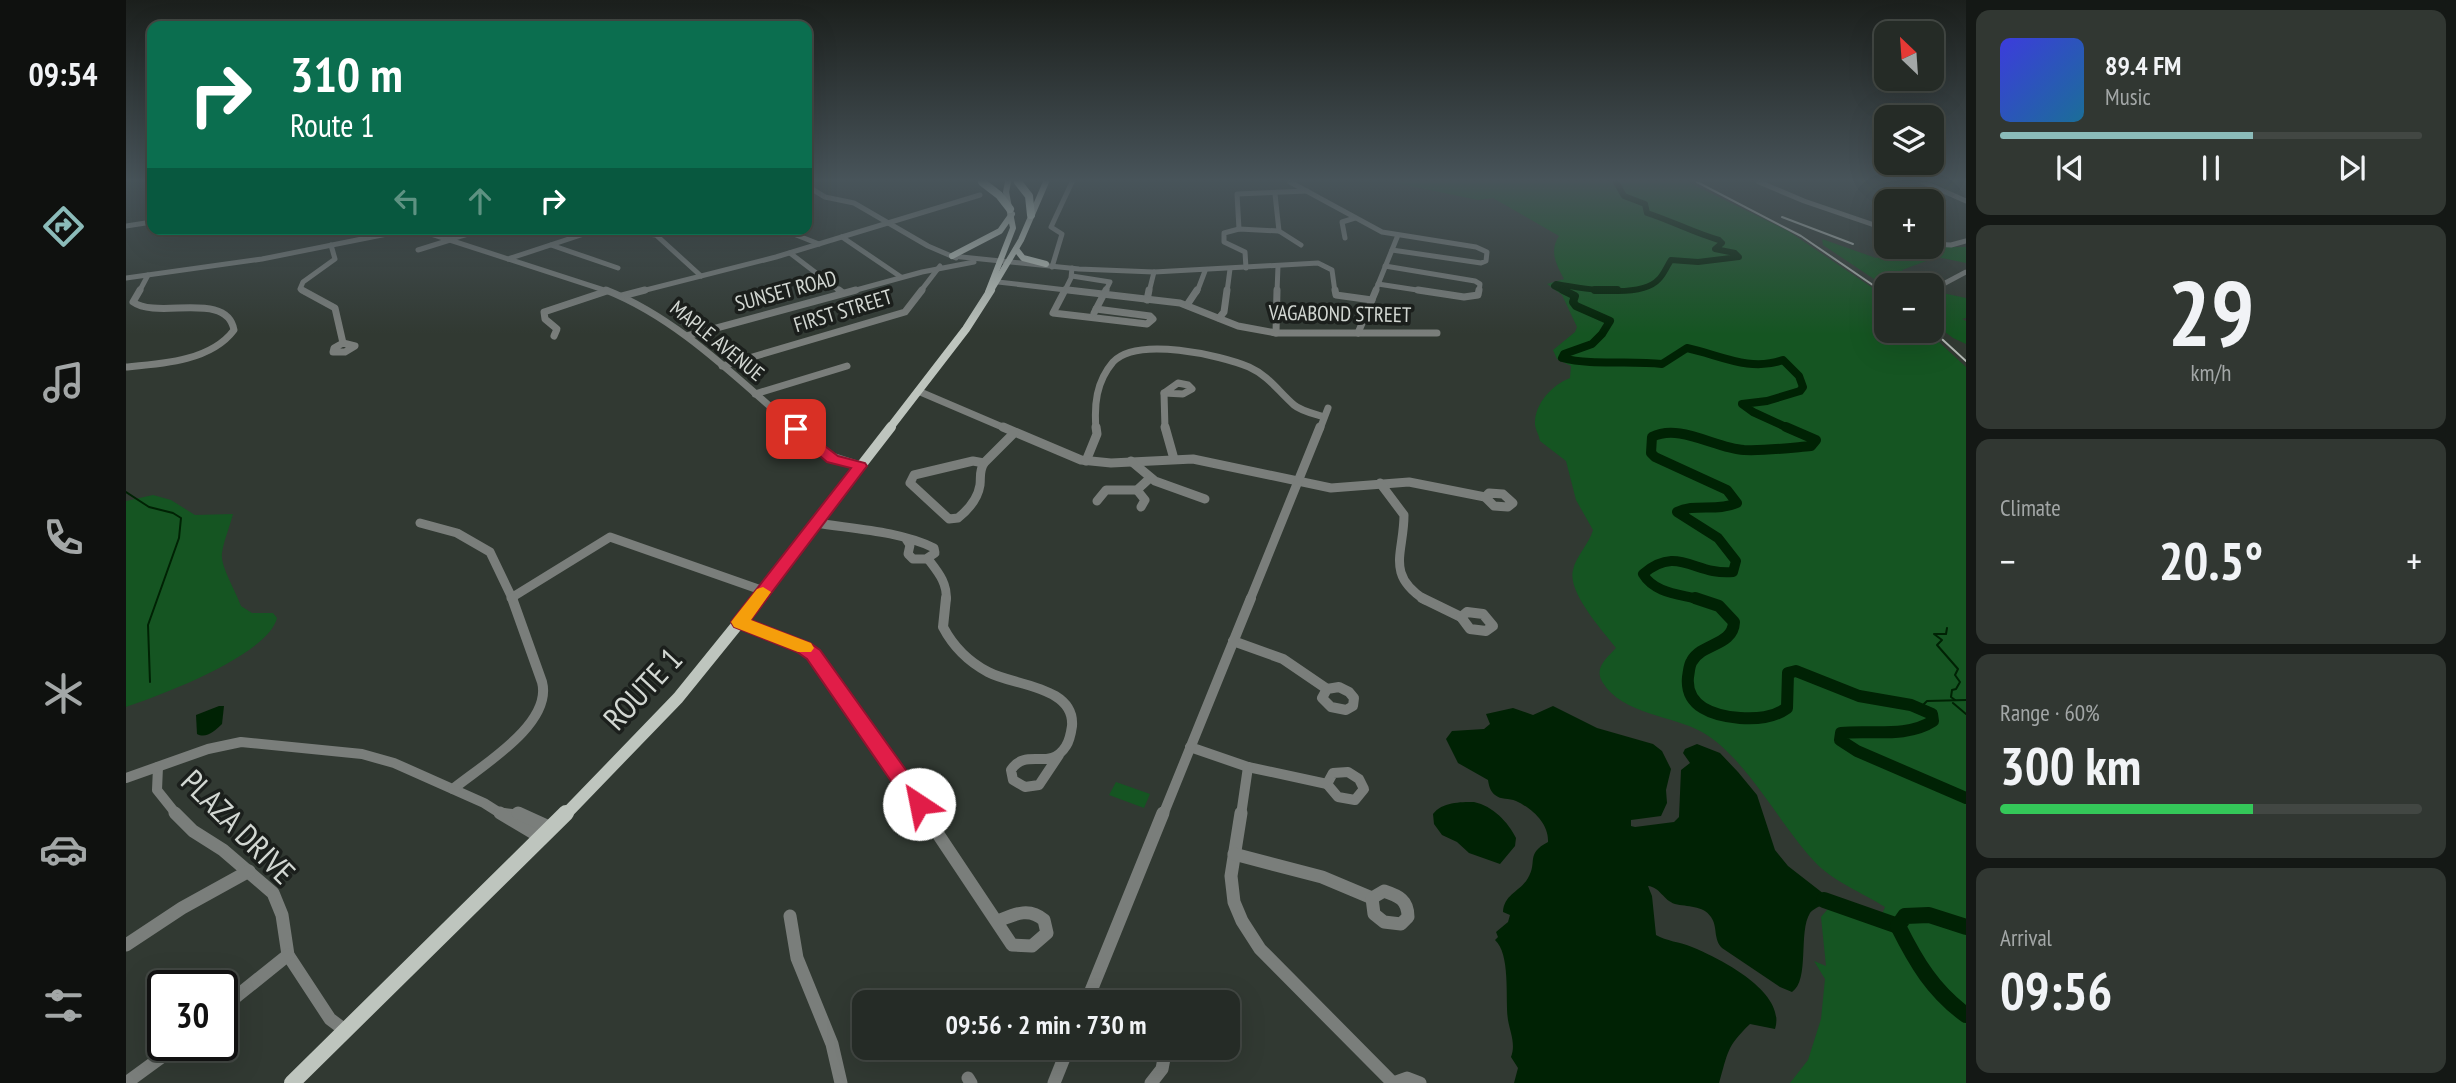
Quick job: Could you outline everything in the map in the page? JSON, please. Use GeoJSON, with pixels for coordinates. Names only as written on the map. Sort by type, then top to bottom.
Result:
{"type":"FeatureCollection","features":[{"type":"Feature","properties":{"kind":"main road"},"geometry":{"type":"LineString","coordinates":[[952,256],[997,233]]}},
{"type":"Feature","properties":{"kind":"main road","name":"ROUTE 1"},"geometry":{"type":"LineString","coordinates":[[292,1083],[547,833],[678,698],[764,592],[966,329],[988,292],[998,282],[1012,233]]}},
{"type":"Feature","properties":{"kind":"main road","name":"ROUTE 1"},"geometry":{"type":"LineString","coordinates":[[988,292],[989,284],[1017,246],[1023,233]]}},
{"type":"Feature","properties":{"kind":"main road"},"geometry":{"type":"LineString","coordinates":[[1029,233],[1017,246],[1023,258],[1050,265]]}},
{"type":"Feature","properties":{"kind":"street"},"geometry":{"type":"LineString","coordinates":[[622,296],[790,253],[857,233]]}},
{"type":"Feature","properties":{"kind":"street"},"geometry":{"type":"LineString","coordinates":[[907,233],[952,256],[976,262],[1154,272],[1308,263],[1325,265],[1332,271],[1336,295],[1372,300]]}},
{"type":"Feature","properties":{"kind":"street"},"geometry":{"type":"LineString","coordinates":[[1050,265],[1062,234],[1060,233]]}},
{"type":"Feature","properties":{"kind":"street"},"geometry":{"type":"LineString","coordinates":[[1226,233],[1223,240],[1245,252],[1246,268]]}},
{"type":"Feature","properties":{"kind":"street"},"geometry":{"type":"LineString","coordinates":[[1281,233],[1301,245]]}},
{"type":"Feature","properties":{"kind":"street"},"geometry":{"type":"LineString","coordinates":[[1344,233],[1345,238]]}},
{"type":"Feature","properties":{"kind":"street"},"geometry":{"type":"LineString","coordinates":[[1385,233],[1482,248],[1487,252],[1486,261],[1471,262],[1392,250]]}},
{"type":"Feature","properties":{"kind":"street","name":"MAPLE AVENUE"},"geometry":{"type":"LineString","coordinates":[[126,278],[262,259],[386,235]]}},
{"type":"Feature","properties":{"kind":"street","name":"MAPLE AVENUE"},"geometry":{"type":"LineString","coordinates":[[433,235],[622,296],[657,313],[829,456],[860,466]]}},
{"type":"Feature","properties":{"kind":"street"},"geometry":{"type":"LineString","coordinates":[[418,250],[466,235]]}},
{"type":"Feature","properties":{"kind":"street"},"geometry":{"type":"LineString","coordinates":[[508,259],[581,235]]}},
{"type":"Feature","properties":{"kind":"street"},"geometry":{"type":"LineString","coordinates":[[656,235],[701,276]]}},
{"type":"Feature","properties":{"kind":"street"},"geometry":{"type":"LineString","coordinates":[[796,235],[819,244]]}},
{"type":"Feature","properties":{"kind":"street"},"geometry":{"type":"LineString","coordinates":[[1358,333],[1398,235]]}},
{"type":"Feature","properties":{"kind":"street"},"geometry":{"type":"LineString","coordinates":[[842,237],[901,277]]}},
{"type":"Feature","properties":{"kind":"street"},"geometry":{"type":"LineString","coordinates":[[1944,244],[1966,241]]}},
{"type":"Feature","properties":{"kind":"street"},"geometry":{"type":"LineString","coordinates":[[331,245],[335,259],[303,282],[300,289],[335,307],[343,343]]}},
{"type":"Feature","properties":{"kind":"street"},"geometry":{"type":"LineString","coordinates":[[551,245],[618,265]]}},
{"type":"Feature","properties":{"kind":"street"},"geometry":{"type":"LineString","coordinates":[[790,253],[843,293]]}},
{"type":"Feature","properties":{"kind":"street"},"geometry":{"type":"LineString","coordinates":[[952,256],[1003,263]]}},
{"type":"Feature","properties":{"kind":"street","name":"FIRST STREET"},"geometry":{"type":"LineString","coordinates":[[722,366],[904,312],[952,256]]}},
{"type":"Feature","properties":{"kind":"street"},"geometry":{"type":"LineString","coordinates":[[945,261],[956,265]]}},
{"type":"Feature","properties":{"kind":"street","name":"SUNSET ROAD"},"geometry":{"type":"LineString","coordinates":[[687,336],[901,277],[976,262]]}},
{"type":"Feature","properties":{"kind":"street"},"geometry":{"type":"LineString","coordinates":[[1276,333],[1278,266]]}},
{"type":"Feature","properties":{"kind":"street"},"geometry":{"type":"LineString","coordinates":[[1378,284],[1464,298],[1478,295],[1480,285],[1475,281],[1385,266]]}},
{"type":"Feature","properties":{"kind":"street"},"geometry":{"type":"LineString","coordinates":[[1072,268],[1072,276],[1053,313],[1147,324],[1153,321],[1152,316],[1096,309]]}},
{"type":"Feature","properties":{"kind":"street"},"geometry":{"type":"LineString","coordinates":[[1219,318],[1224,312],[1230,269]]}},
{"type":"Feature","properties":{"kind":"street"},"geometry":{"type":"LineString","coordinates":[[1187,304],[1194,298],[1205,271]]}},
{"type":"Feature","properties":{"kind":"street"},"geometry":{"type":"LineString","coordinates":[[1147,300],[1154,272]]}},
{"type":"Feature","properties":{"kind":"street"},"geometry":{"type":"LineString","coordinates":[[1944,283],[1966,272]]}},
{"type":"Feature","properties":{"kind":"street"},"geometry":{"type":"LineString","coordinates":[[126,367],[167,362],[209,349],[225,342],[234,330],[233,324],[213,309],[150,309],[136,305],[133,299],[148,275]]}},
{"type":"Feature","properties":{"kind":"street"},"geometry":{"type":"LineString","coordinates":[[1072,276],[1109,281],[1091,318]]}},
{"type":"Feature","properties":{"kind":"street","name":"VAGABOND STREET"},"geometry":{"type":"LineString","coordinates":[[998,282],[1187,304],[1242,327],[1276,333],[1437,333]]}},
{"type":"Feature","properties":{"kind":"street"},"geometry":{"type":"LineString","coordinates":[[554,337],[557,329],[546,321],[542,313],[607,291]]}},
{"type":"Feature","properties":{"kind":"street"},"geometry":{"type":"LineString","coordinates":[[1086,461],[1097,434],[1094,404],[1097,391],[1113,362],[1124,355],[1144,350],[1181,349],[1248,367],[1270,379],[1296,407],[1326,412],[1091,990]]}},
{"type":"Feature","properties":{"kind":"street"},"geometry":{"type":"LineString","coordinates":[[755,394],[847,366]]}},
{"type":"Feature","properties":{"kind":"street"},"geometry":{"type":"LineString","coordinates":[[918,391],[1063,454],[1086,461],[1174,459],[1214,462],[1339,488],[1414,482],[1485,497]]}},
{"type":"Feature","properties":{"kind":"street"},"geometry":{"type":"LineString","coordinates":[[1164,393],[1165,431],[1174,459]]}},
{"type":"Feature","properties":{"kind":"street"},"geometry":{"type":"LineString","coordinates":[[984,463],[968,461],[917,475],[911,478],[910,482],[947,517],[953,519],[963,515],[980,485],[979,471],[1014,433]]}},
{"type":"Feature","properties":{"kind":"street"},"geometry":{"type":"LineString","coordinates":[[1131,461],[1150,478],[1205,499]]}},
{"type":"Feature","properties":{"kind":"street"},"geometry":{"type":"LineString","coordinates":[[1097,501],[1102,492],[1109,489],[1137,490],[1150,478]]}},
{"type":"Feature","properties":{"kind":"street"},"geometry":{"type":"LineString","coordinates":[[1380,483],[1404,514],[1398,561],[1404,579],[1419,596],[1461,617]]}},
{"type":"Feature","properties":{"kind":"street"},"geometry":{"type":"LineString","coordinates":[[1137,490],[1145,500],[1141,507]]}},
{"type":"Feature","properties":{"kind":"street"},"geometry":{"type":"LineString","coordinates":[[420,523],[432,524],[487,550],[494,558],[542,681],[544,704],[529,726],[453,789]]}},
{"type":"Feature","properties":{"kind":"street"},"geometry":{"type":"LineString","coordinates":[[816,523],[906,540],[933,547],[935,553],[928,559],[917,560],[910,557],[910,545],[906,540]]}},
{"type":"Feature","properties":{"kind":"street"},"geometry":{"type":"LineString","coordinates":[[511,598],[610,537],[764,592]]}},
{"type":"Feature","properties":{"kind":"street"},"geometry":{"type":"LineString","coordinates":[[651,552],[662,545]]}},
{"type":"Feature","properties":{"kind":"street"},"geometry":{"type":"LineString","coordinates":[[928,559],[947,590],[943,627],[954,642],[987,672],[1041,688],[1056,696],[1068,709],[1072,717],[1072,732],[1066,747],[1059,755]]}},
{"type":"Feature","properties":{"kind":"street"},"geometry":{"type":"LineString","coordinates":[[740,622],[804,647],[814,654],[998,920]]}},
{"type":"Feature","properties":{"kind":"street"},"geometry":{"type":"LineString","coordinates":[[1234,641],[1269,651],[1291,661],[1327,689]]}},
{"type":"Feature","properties":{"kind":"street"},"geometry":{"type":"LineString","coordinates":[[126,778],[220,746],[257,741],[371,757],[453,789],[504,813],[507,819],[547,833]]}},
{"type":"Feature","properties":{"kind":"street"},"geometry":{"type":"LineString","coordinates":[[1190,747],[1248,767],[1326,784]]}},
{"type":"Feature","properties":{"kind":"street","name":"PLAZA DRIVE"},"geometry":{"type":"LineString","coordinates":[[158,767],[157,790],[162,799],[193,831],[223,850],[269,888],[277,900],[288,955],[330,1019],[346,1031]]}},
{"type":"Feature","properties":{"kind":"street"},"geometry":{"type":"LineString","coordinates":[[1248,767],[1234,854],[1232,893],[1237,911],[1253,940],[1393,1083],[1407,1078],[1420,1083]]}},
{"type":"Feature","properties":{"kind":"street"},"geometry":{"type":"LineString","coordinates":[[1234,854],[1323,877],[1372,898]]}},
{"type":"Feature","properties":{"kind":"street"},"geometry":{"type":"LineString","coordinates":[[126,945],[182,908],[248,872]]}},
{"type":"Feature","properties":{"kind":"street"},"geometry":{"type":"LineString","coordinates":[[790,916],[797,958],[832,1044],[841,1083]]}},
{"type":"Feature","properties":{"kind":"street"},"geometry":{"type":"LineString","coordinates":[[238,995],[288,955]]}},
{"type":"Feature","properties":{"kind":"street"},"geometry":{"type":"LineString","coordinates":[[1054,1083],[1063,1060]]}},
{"type":"Feature","properties":{"kind":"street"},"geometry":{"type":"LineString","coordinates":[[1151,1083],[1162,1069],[1164,1060]]}},
{"type":"Feature","properties":{"kind":"street"},"geometry":{"type":"LineString","coordinates":[[126,1083],[156,1061]]}},
{"type":"Feature","properties":{"kind":"green space"},"geometry":{"type":"Polygon","coordinates":[[[1553,233],[1790,233],[1874,289],[1874,343],[1940,343],[1966,367],[1966,1083],[1790,1083],[1808,1060],[1821,1019],[1825,979],[1814,961],[1826,966],[1821,917],[1838,897],[1882,914],[1885,907],[1821,868],[1733,757],[1718,743],[1702,732],[1635,708],[1612,693],[1600,678],[1602,664],[1616,648],[1587,611],[1575,589],[1573,579],[1575,565],[1593,530],[1576,500],[1566,461],[1540,441],[1535,425],[1535,417],[1545,396],[1570,378],[1571,366],[1557,359],[1553,350],[1575,332],[1577,327],[1562,295],[1547,284],[1564,279],[1556,263],[1556,242],[1559,236],[1553,233]]]}},
{"type":"Feature","properties":{"kind":"green space"},"geometry":{"type":"Polygon","coordinates":[[[1822,239],[1874,259],[1932,259],[1902,270],[1905,273],[1874,273],[1874,279],[1823,245],[1822,239]]]}},
{"type":"Feature","properties":{"kind":"green space"},"geometry":{"type":"Polygon","coordinates":[[[1944,247],[1966,247],[1966,263],[1944,258],[1944,247]]]}},
{"type":"Feature","properties":{"kind":"green space"},"geometry":{"type":"Polygon","coordinates":[[[1944,293],[1966,298],[1966,318],[1962,319],[1966,321],[1966,344],[1944,331],[1944,293]]]}},
{"type":"Feature","properties":{"kind":"green space"},"geometry":{"type":"Polygon","coordinates":[[[153,495],[171,500],[195,515],[233,514],[222,553],[226,572],[241,606],[252,613],[273,613],[277,618],[269,632],[255,646],[235,659],[212,672],[126,707],[126,501],[153,495]]]}},
{"type":"Feature","properties":{"kind":"green space"},"geometry":{"type":"Polygon","coordinates":[[[1116,782],[1150,794],[1144,808],[1109,795],[1116,782]]]}},
{"type":"Feature","properties":{"kind":"shaded area"},"geometry":{"type":"Polygon","coordinates":[[[224,706],[222,724],[207,735],[197,734],[196,715],[224,706]]]}},
{"type":"Feature","properties":{"kind":"shaded area"},"geometry":{"type":"Polygon","coordinates":[[[1553,706],[1597,728],[1653,744],[1662,751],[1671,769],[1666,790],[1667,803],[1661,816],[1631,820],[1631,826],[1674,822],[1679,817],[1681,770],[1690,763],[1683,753],[1685,749],[1697,744],[1720,753],[1757,795],[1775,850],[1788,866],[1824,894],[1824,904],[1810,913],[1807,921],[1801,977],[1792,992],[1780,987],[1722,948],[1708,913],[1699,908],[1675,904],[1648,886],[1652,896],[1656,935],[1718,959],[1748,978],[1771,1002],[1776,1015],[1775,1029],[1750,1024],[1736,1039],[1729,1051],[1719,1083],[1514,1083],[1518,1068],[1511,1057],[1513,1043],[1508,1020],[1505,966],[1500,947],[1495,940],[1498,937],[1496,932],[1508,922],[1510,915],[1503,912],[1506,901],[1525,883],[1531,872],[1534,854],[1548,842],[1548,835],[1543,823],[1528,808],[1516,801],[1497,797],[1488,780],[1458,763],[1446,739],[1452,731],[1484,729],[1490,724],[1486,714],[1513,708],[1533,715],[1553,706]]]}},
{"type":"Feature","properties":{"kind":"shaded area"},"geometry":{"type":"Polygon","coordinates":[[[1474,802],[1499,815],[1516,838],[1515,846],[1500,864],[1469,853],[1457,842],[1442,835],[1434,824],[1433,814],[1441,807],[1474,802]]]}},
{"type":"Feature","properties":{"kind":"waterway"},"geometry":{"type":"LineString","coordinates":[[1600,290],[1625,291],[1650,285],[1659,279],[1671,260],[1698,262],[1739,257],[1735,253],[1715,249],[1722,243],[1719,240],[1697,233]]}},
{"type":"Feature","properties":{"kind":"waterway"},"geometry":{"type":"LineString","coordinates":[[1566,292],[1554,286],[1556,284],[1600,290]]}},
{"type":"Feature","properties":{"kind":"waterway"},"geometry":{"type":"LineString","coordinates":[[1563,290],[1575,296],[1573,302],[1576,306],[1610,321],[1592,344],[1564,354],[1562,358],[1586,362],[1662,364],[1687,348],[1746,363],[1783,360],[1799,376],[1803,387],[1800,391],[1767,401],[1742,404],[1790,429]]}},
{"type":"Feature","properties":{"kind":"waterway"},"geometry":{"type":"LineString","coordinates":[[1595,290],[1600,290]]}},
{"type":"Feature","properties":{"kind":"waterway"},"geometry":{"type":"LineString","coordinates":[[1600,290],[1617,290]]}},
{"type":"Feature","properties":{"kind":"waterway"},"geometry":{"type":"LineString","coordinates":[[1701,600],[1654,586],[1643,574],[1655,565],[1677,561],[1708,570],[1733,572],[1736,561],[1718,538],[1677,512],[1737,503],[1727,490],[1655,457],[1651,453],[1652,437],[1663,433],[1685,434],[1744,450],[1811,446],[1816,440],[1786,427]]}},
{"type":"Feature","properties":{"kind":"waterway"},"geometry":{"type":"LineString","coordinates":[[126,492],[149,507],[173,513],[181,518],[179,538],[148,625],[150,682]]}},
{"type":"Feature","properties":{"kind":"waterway"},"geometry":{"type":"LineString","coordinates":[[1695,598],[1701,600]]}},
{"type":"Feature","properties":{"kind":"waterway"},"geometry":{"type":"LineString","coordinates":[[1701,600],[1719,606],[1734,622],[1728,636],[1697,655],[1690,664],[1688,687],[1696,703],[1720,715],[1740,718],[1770,716],[1787,708],[1788,673],[1796,671],[1859,696],[1911,705],[1932,714],[1933,721],[1912,730],[1841,733],[1840,740],[1857,751],[1966,798]]}},
{"type":"Feature","properties":{"kind":"waterway"},"geometry":{"type":"LineString","coordinates":[[1947,628],[1946,634],[1934,634],[1942,640],[1937,645],[1958,669],[1955,675],[1960,682],[1956,689],[1952,690],[1951,697],[1955,700]]}},
{"type":"Feature","properties":{"kind":"waterway"},"geometry":{"type":"LineString","coordinates":[[1920,708],[1927,701],[1966,700]]}},
{"type":"Feature","properties":{"kind":"waterway"},"geometry":{"type":"LineString","coordinates":[[1953,703],[1966,714]]}},
{"type":"Feature","properties":{"kind":"waterway"},"geometry":{"type":"LineString","coordinates":[[1824,900],[1898,926]]}},
{"type":"Feature","properties":{"kind":"waterway"},"geometry":{"type":"LineString","coordinates":[[1898,926],[1905,916],[1929,915],[1966,927]]}},
{"type":"Feature","properties":{"kind":"waterway"},"geometry":{"type":"LineString","coordinates":[[1898,926],[1926,975],[1944,996],[1966,1015]]}},
{"type":"Feature","properties":{"kind":"railway"},"geometry":{"type":"LineString","coordinates":[[1794,233],[1874,286]]}},
{"type":"Feature","properties":{"kind":"railway"},"geometry":{"type":"LineString","coordinates":[[1823,233],[1853,244]]}},
{"type":"Feature","properties":{"kind":"railway"},"geometry":{"type":"LineString","coordinates":[[1944,341],[1966,361]]}},
{"type":"Feature","properties":{"kind":"slow traffic"},"geometry":{"type":"LineString","coordinates":[[763,592],[740,622],[805,648]]}},
{"type":"Feature","properties":{"kind":"route"},"geometry":{"type":"LineString","coordinates":[[796,429],[832,459],[860,466],[740,622],[804,647],[814,654],[919,804]]}}]}
